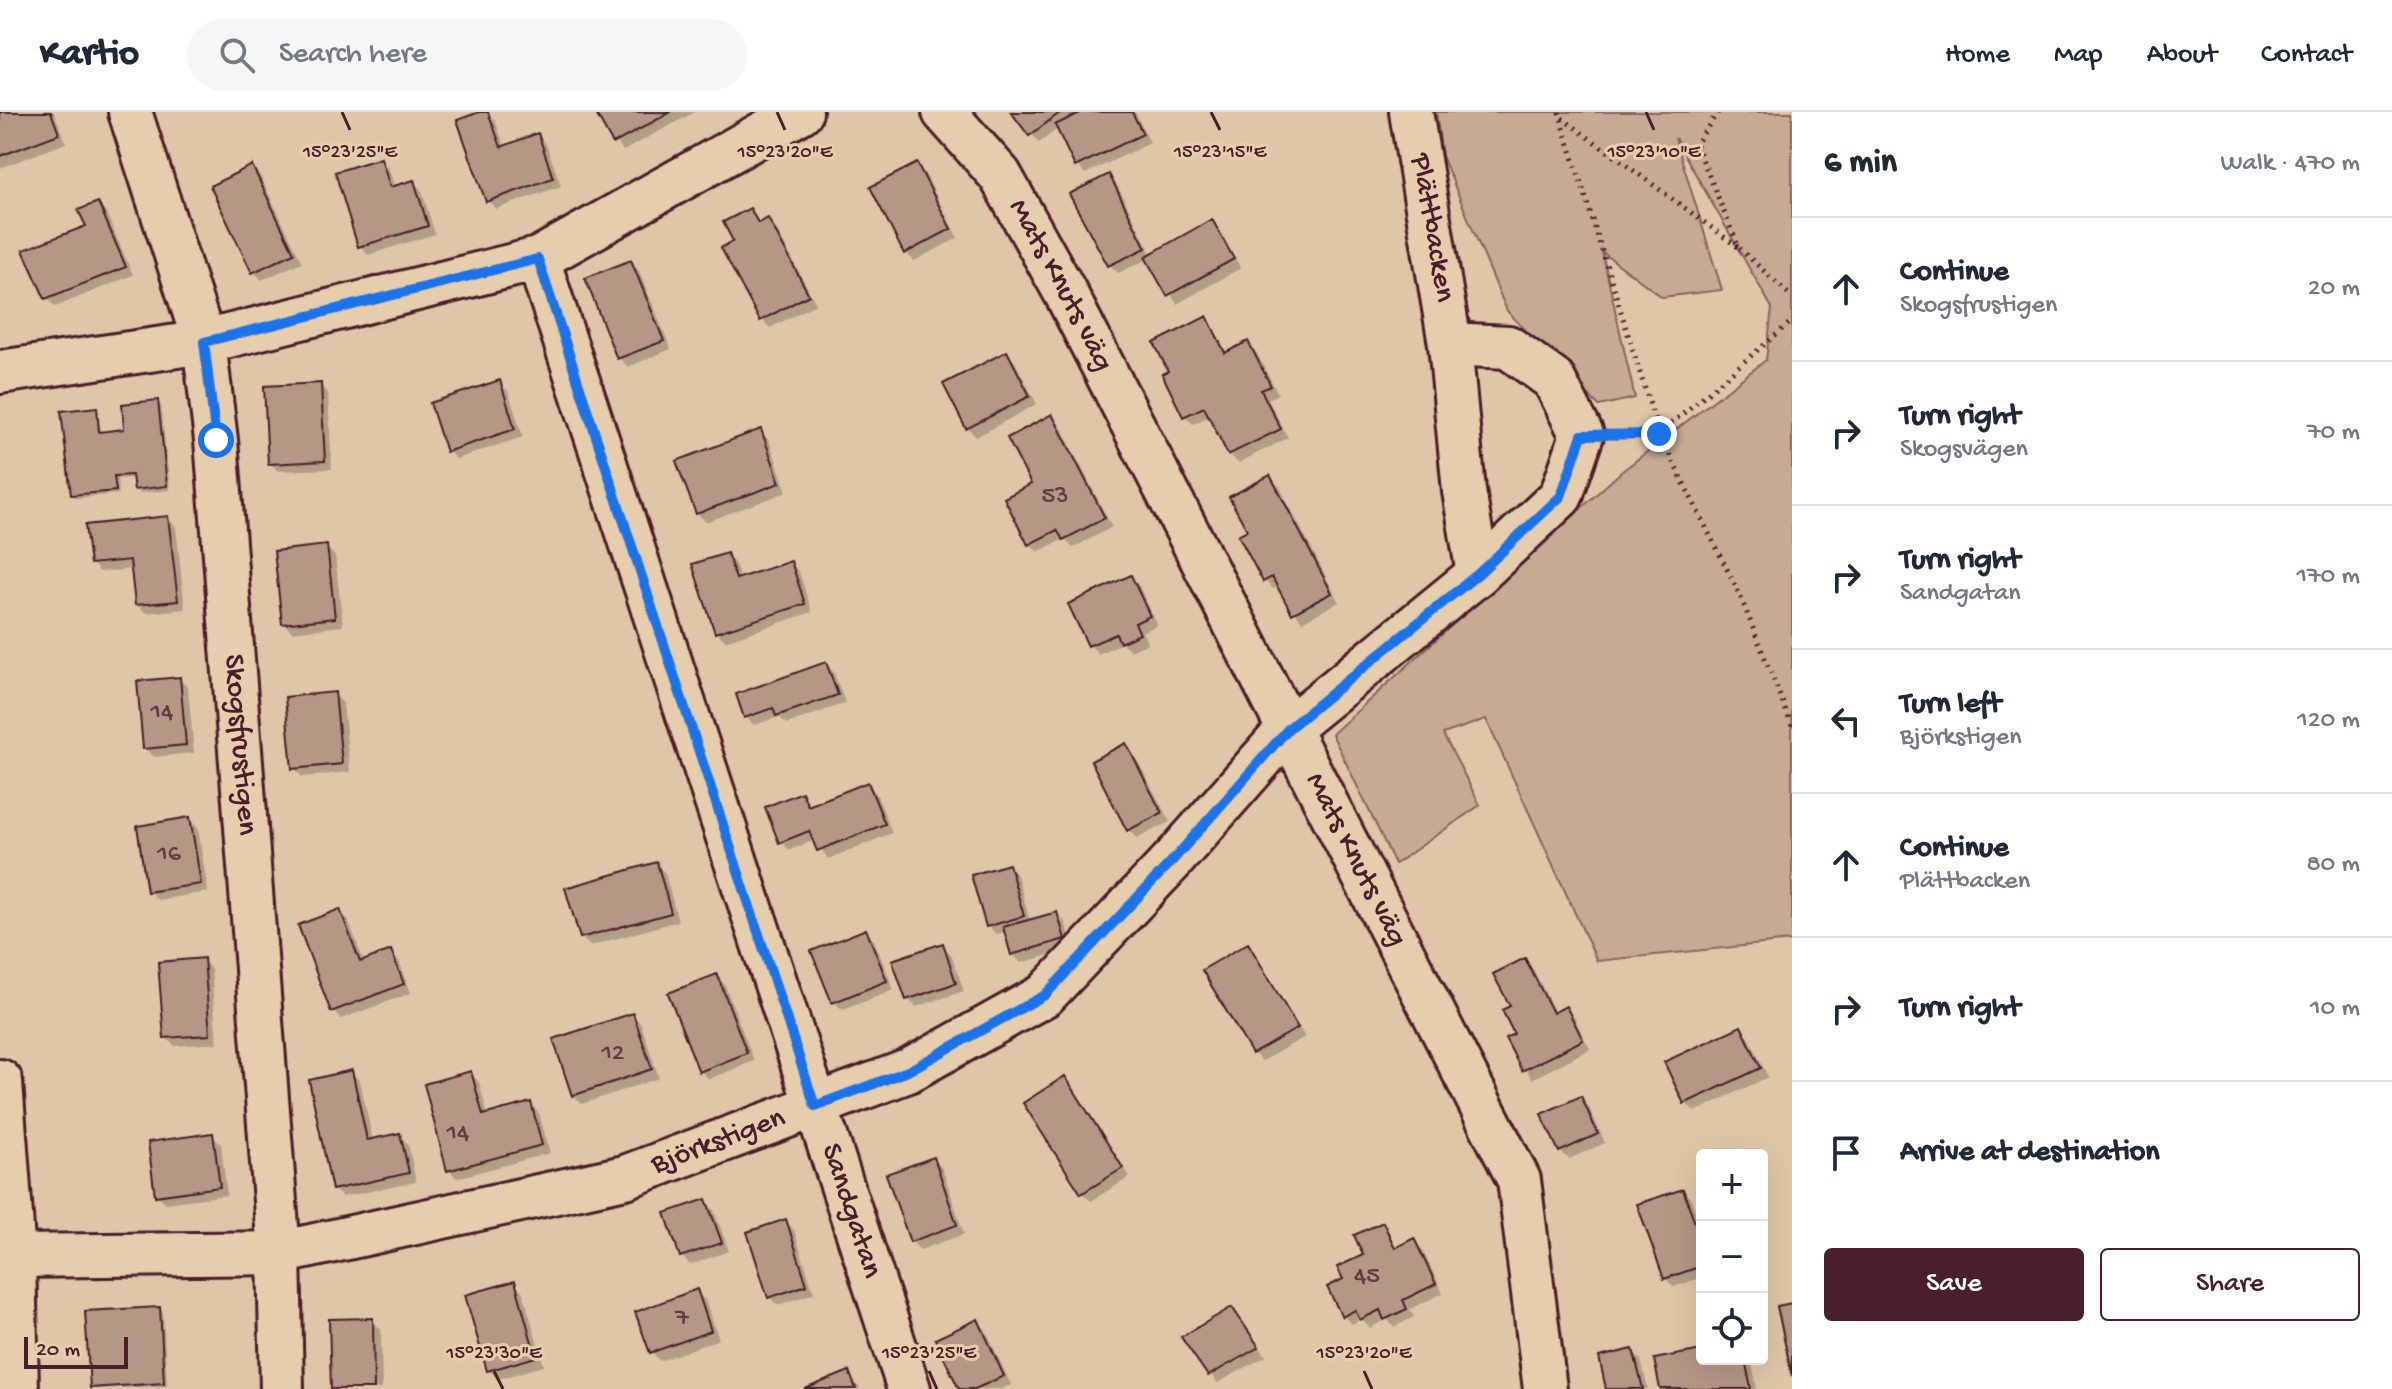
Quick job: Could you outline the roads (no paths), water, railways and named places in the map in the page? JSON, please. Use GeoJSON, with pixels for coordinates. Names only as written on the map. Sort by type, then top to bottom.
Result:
{"type":"FeatureCollection","features":[{"type":"Feature","properties":{"kind":"street","name":"Skogsfrustigen"},"geometry":{"type":"LineString","coordinates":[[130,112],[204,342],[216,440],[279,1253],[282,1389]]}},
{"type":"Feature","properties":{"kind":"street"},"geometry":{"type":"LineString","coordinates":[[0,372],[204,342],[538,259],[801,112]]}},
{"type":"Feature","properties":{"kind":"street","name":"Mats Knuts väg"},"geometry":{"type":"LineString","coordinates":[[944,112],[1000,175],[1211,575],[1244,648],[1289,728],[1519,1180],[1545,1389]]}},
{"type":"Feature","properties":{"kind":"street","name":"Plättbacken"},"geometry":{"type":"LineString","coordinates":[[1411,112],[1450,344],[1464,491],[1478,574]]}},
{"type":"Feature","properties":{"kind":"street","name":"Sandgatan"},"geometry":{"type":"LineString","coordinates":[[538,259],[909,1389]]}},
{"type":"Feature","properties":{"kind":"street","name":"Plättbacken"},"geometry":{"type":"LineString","coordinates":[[1450,344],[1508,347],[1554,380],[1582,435],[1561,496],[1478,574]]}},
{"type":"Feature","properties":{"kind":"street"},"geometry":{"type":"LineString","coordinates":[[1289,728],[1478,574]]}},
{"type":"Feature","properties":{"kind":"street","name":"Björkstigen"},"geometry":{"type":"LineString","coordinates":[[13,1256],[279,1253],[625,1177],[908,1071],[1045,995],[1173,860],[1289,728]]}},
{"type":"Feature","properties":{"kind":"street"},"geometry":{"type":"LineString","coordinates":[[0,1082],[13,1256],[16,1389]]}}]}
